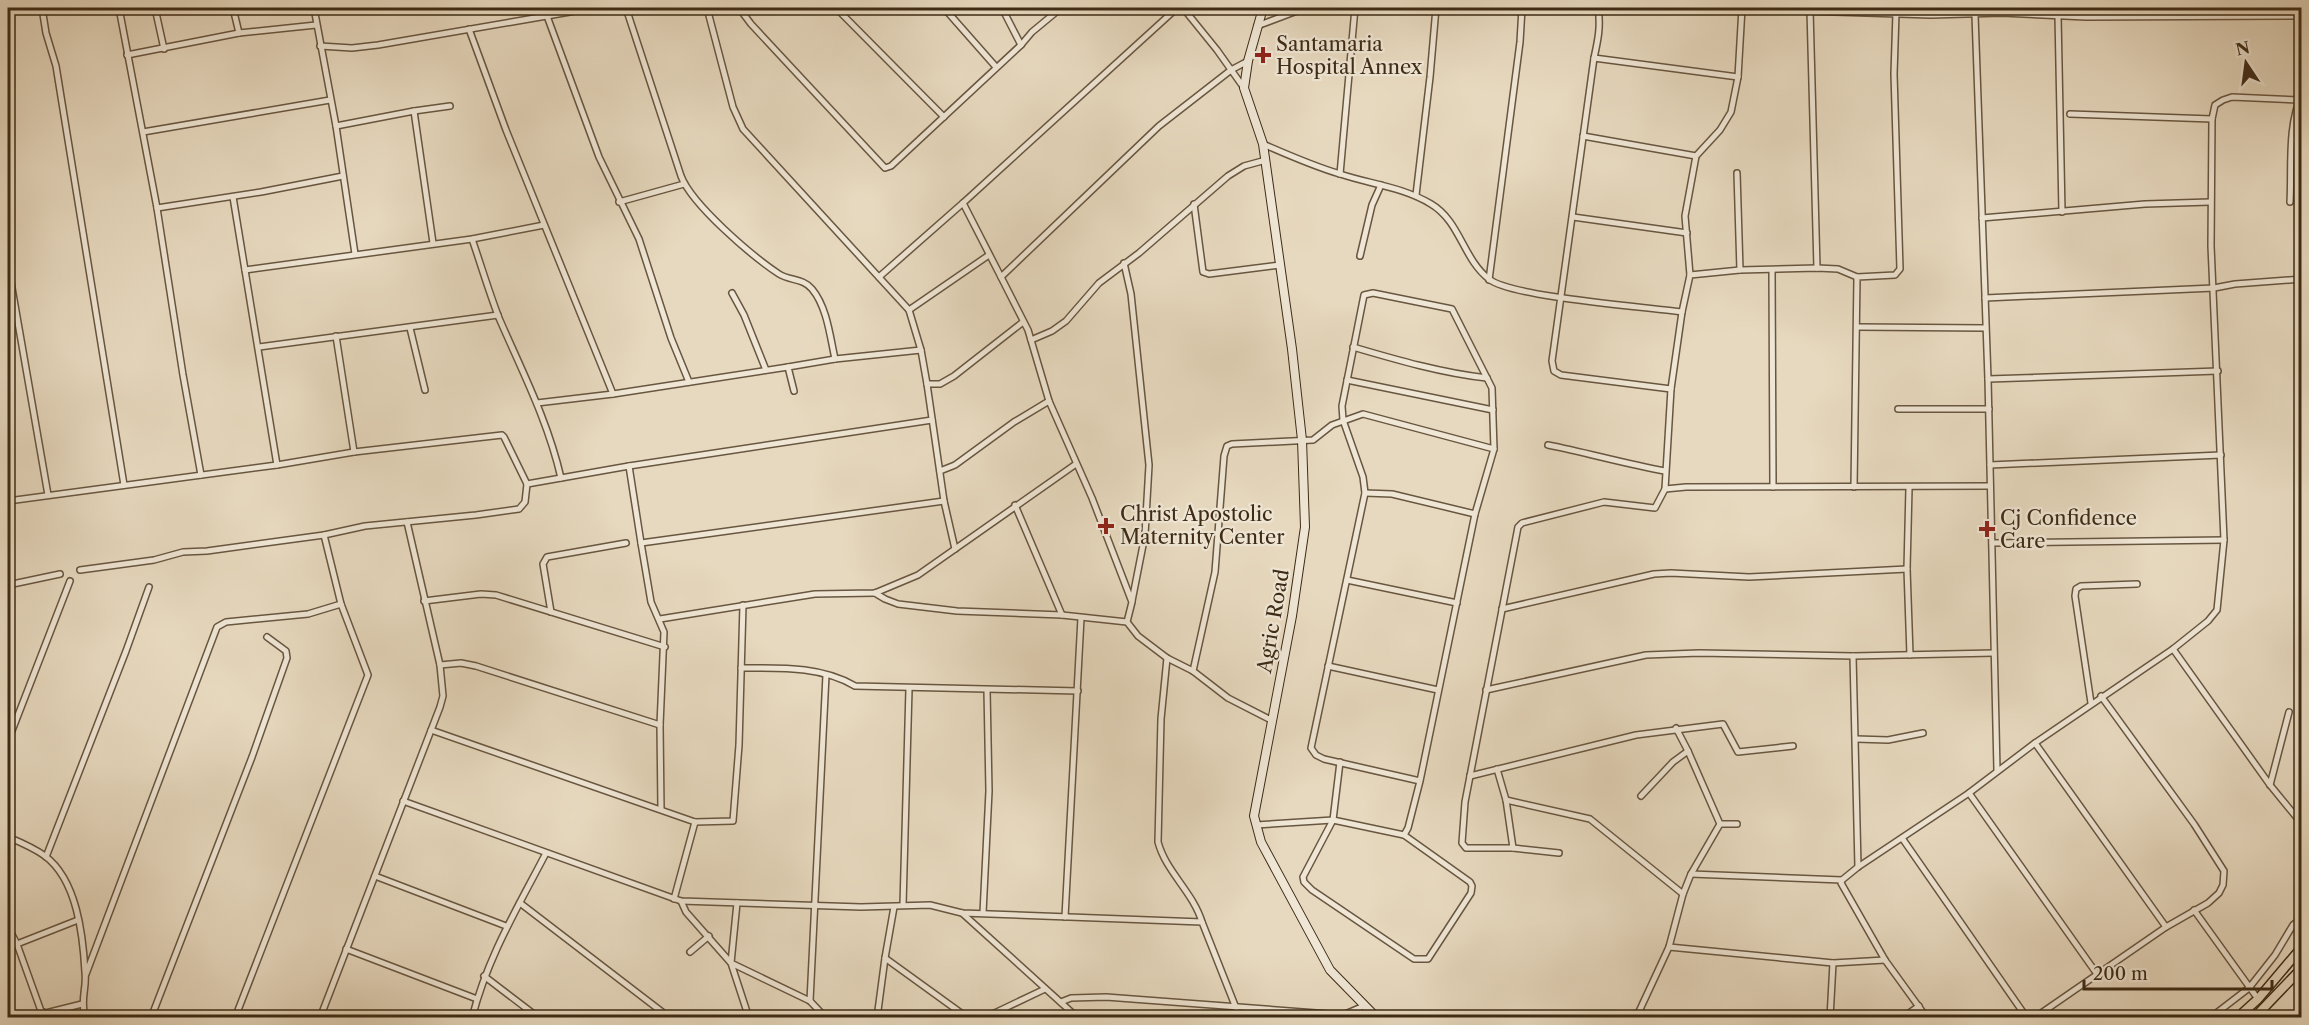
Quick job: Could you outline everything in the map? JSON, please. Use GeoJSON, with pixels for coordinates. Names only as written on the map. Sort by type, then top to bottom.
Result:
{"type":"FeatureCollection","features":[{"type":"Feature","properties":{"kind":"main road"},"geometry":{"type":"LineString","coordinates":[[2236,1017],[2258,999],[2301,947]]}},
{"type":"Feature","properties":{"kind":"main road"},"geometry":{"type":"LineString","coordinates":[[2254,1017],[2301,968]]}},
{"type":"Feature","properties":{"kind":"street"},"geometry":{"type":"LineString","coordinates":[[42,8],[46,33],[56,66],[124,485]]}},
{"type":"Feature","properties":{"kind":"street"},"geometry":{"type":"LineString","coordinates":[[119,8],[157,208],[201,475]]}},
{"type":"Feature","properties":{"kind":"street"},"geometry":{"type":"LineString","coordinates":[[155,8],[164,48]]}},
{"type":"Feature","properties":{"kind":"street"},"geometry":{"type":"LineString","coordinates":[[232,8],[239,33]]}},
{"type":"Feature","properties":{"kind":"street"},"geometry":{"type":"LineString","coordinates":[[314,8],[336,126],[355,254]]}},
{"type":"Feature","properties":{"kind":"street"},"geometry":{"type":"LineString","coordinates":[[320,46],[352,48],[593,8]]}},
{"type":"Feature","properties":{"kind":"street"},"geometry":{"type":"LineString","coordinates":[[626,8],[684,184],[697,202],[761,261],[781,276],[805,282],[813,290],[828,326],[835,359]]}},
{"type":"Feature","properties":{"kind":"street"},"geometry":{"type":"LineString","coordinates":[[707,8],[733,106],[743,129],[909,310],[921,350],[944,501],[955,549]]}},
{"type":"Feature","properties":{"kind":"street"},"geometry":{"type":"LineString","coordinates":[[739,8],[751,24],[885,168],[891,166],[1021,45],[1032,32],[1061,8]]}},
{"type":"Feature","properties":{"kind":"street"},"geometry":{"type":"LineString","coordinates":[[836,8],[944,117]]}},
{"type":"Feature","properties":{"kind":"street"},"geometry":{"type":"LineString","coordinates":[[944,8],[996,67]]}},
{"type":"Feature","properties":{"kind":"street"},"geometry":{"type":"LineString","coordinates":[[1002,8],[1021,45]]}},
{"type":"Feature","properties":{"kind":"street"},"geometry":{"type":"LineString","coordinates":[[879,277],[1176,8]]}},
{"type":"Feature","properties":{"kind":"street"},"geometry":{"type":"LineString","coordinates":[[1183,8],[1244,88]]}},
{"type":"Feature","properties":{"kind":"street"},"geometry":{"type":"LineString","coordinates":[[1244,88],[1248,61],[1263,8]]}},
{"type":"Feature","properties":{"kind":"street"},"geometry":{"type":"LineString","coordinates":[[1257,26],[1305,8]]}},
{"type":"Feature","properties":{"kind":"street"},"geometry":{"type":"LineString","coordinates":[[1340,174],[1355,8]]}},
{"type":"Feature","properties":{"kind":"street"},"geometry":{"type":"LineString","coordinates":[[1416,195],[1436,8]]}},
{"type":"Feature","properties":{"kind":"street"},"geometry":{"type":"LineString","coordinates":[[1489,280],[1520,42],[1522,8]]}},
{"type":"Feature","properties":{"kind":"street"},"geometry":{"type":"LineString","coordinates":[[1598,8],[1600,35],[1594,58],[1582,136],[1574,217],[1552,361],[1554,371],[1561,375],[1671,389]]}},
{"type":"Feature","properties":{"kind":"street"},"geometry":{"type":"LineString","coordinates":[[1559,853],[1463,846],[1464,812],[1470,776],[1518,527],[1522,523],[1604,502],[1651,509],[1658,504],[1665,489],[1671,389],[1682,312],[1690,275],[1685,216],[1696,156],[1728,119],[1738,77],[1742,8],[1975,15],[2002,13],[2058,16],[2300,16]]}},
{"type":"Feature","properties":{"kind":"street"},"geometry":{"type":"LineString","coordinates":[[2129,16],[2130,8]]}},
{"type":"Feature","properties":{"kind":"street"},"geometry":{"type":"LineString","coordinates":[[2300,8],[2301,46]]}},
{"type":"Feature","properties":{"kind":"street"},"geometry":{"type":"LineString","coordinates":[[1810,10],[1816,268]]}},
{"type":"Feature","properties":{"kind":"street"},"geometry":{"type":"LineString","coordinates":[[1690,275],[1740,270],[1838,268],[1857,277],[1895,275],[1900,269],[1894,74],[1896,13]]}},
{"type":"Feature","properties":{"kind":"street"},"geometry":{"type":"LineString","coordinates":[[1975,15],[1989,409],[1997,770]]}},
{"type":"Feature","properties":{"kind":"street"},"geometry":{"type":"LineString","coordinates":[[547,16],[599,157],[639,239],[671,338],[689,382]]}},
{"type":"Feature","properties":{"kind":"street"},"geometry":{"type":"LineString","coordinates":[[2058,16],[2062,212]]}},
{"type":"Feature","properties":{"kind":"street"},"geometry":{"type":"LineString","coordinates":[[127,56],[239,33],[316,25]]}},
{"type":"Feature","properties":{"kind":"street"},"geometry":{"type":"LineString","coordinates":[[469,30],[506,130],[613,394]]}},
{"type":"Feature","properties":{"kind":"street"},"geometry":{"type":"LineString","coordinates":[[1594,58],[1738,77]]}},
{"type":"Feature","properties":{"kind":"street"},"geometry":{"type":"LineString","coordinates":[[1001,277],[1159,126],[1231,70],[1248,61]]}},
{"type":"Feature","properties":{"kind":"street","name":"Agric Road"},"geometry":{"type":"LineString","coordinates":[[1244,88],[1263,144],[1266,160],[1292,349],[1302,440],[1304,540],[1255,807],[1256,825],[1261,842],[1327,965],[1338,980],[1377,1017]]}},
{"type":"Feature","properties":{"kind":"street"},"geometry":{"type":"LineString","coordinates":[[2290,202],[2295,109],[2301,94]]}},
{"type":"Feature","properties":{"kind":"street"},"geometry":{"type":"LineString","coordinates":[[1691,874],[1842,880],[1969,793],[2035,742],[2173,649],[2208,621],[2217,610],[2224,540],[2210,202],[2212,119],[2215,105],[2232,97],[2298,100]]}},
{"type":"Feature","properties":{"kind":"street"},"geometry":{"type":"LineString","coordinates":[[143,132],[330,100]]}},
{"type":"Feature","properties":{"kind":"street"},"geometry":{"type":"LineString","coordinates":[[336,126],[450,106]]}},
{"type":"Feature","properties":{"kind":"street"},"geometry":{"type":"LineString","coordinates":[[414,111],[434,243]]}},
{"type":"Feature","properties":{"kind":"street"},"geometry":{"type":"LineString","coordinates":[[2070,114],[2212,119]]}},
{"type":"Feature","properties":{"kind":"street"},"geometry":{"type":"LineString","coordinates":[[1582,136],[1696,156]]}},
{"type":"Feature","properties":{"kind":"street"},"geometry":{"type":"LineString","coordinates":[[1263,144],[1340,174],[1416,195],[1433,204],[1448,217],[1476,265],[1489,280],[1506,288],[1682,312]]}},
{"type":"Feature","properties":{"kind":"street"},"geometry":{"type":"LineString","coordinates":[[1031,340],[1052,331],[1066,321],[1085,296],[1228,176],[1244,166],[1266,160]]}},
{"type":"Feature","properties":{"kind":"street"},"geometry":{"type":"LineString","coordinates":[[1737,173],[1740,270]]}},
{"type":"Feature","properties":{"kind":"street"},"geometry":{"type":"LineString","coordinates":[[157,208],[233,197],[343,176]]}},
{"type":"Feature","properties":{"kind":"street"},"geometry":{"type":"LineString","coordinates":[[619,202],[684,184]]}},
{"type":"Feature","properties":{"kind":"street"},"geometry":{"type":"LineString","coordinates":[[1360,256],[1372,205],[1382,185]]}},
{"type":"Feature","properties":{"kind":"street"},"geometry":{"type":"LineString","coordinates":[[233,197],[277,465]]}},
{"type":"Feature","properties":{"kind":"street"},"geometry":{"type":"LineString","coordinates":[[963,202],[1031,340],[1049,401],[1092,498],[1131,602]]}},
{"type":"Feature","properties":{"kind":"street"},"geometry":{"type":"LineString","coordinates":[[1982,218],[2145,204],[2210,202]]}},
{"type":"Feature","properties":{"kind":"street"},"geometry":{"type":"LineString","coordinates":[[1194,204],[1203,272],[1209,274],[1280,265]]}},
{"type":"Feature","properties":{"kind":"street"},"geometry":{"type":"LineString","coordinates":[[1574,217],[1687,233]]}},
{"type":"Feature","properties":{"kind":"street"},"geometry":{"type":"LineString","coordinates":[[245,270],[472,239],[544,225]]}},
{"type":"Feature","properties":{"kind":"street"},"geometry":{"type":"LineString","coordinates":[[472,239],[498,315],[553,444],[561,478]]}},
{"type":"Feature","properties":{"kind":"street"},"geometry":{"type":"LineString","coordinates":[[909,310],[989,255]]}},
{"type":"Feature","properties":{"kind":"street"},"geometry":{"type":"LineString","coordinates":[[1124,263],[1131,294],[1149,465],[1145,535],[1126,622]]}},
{"type":"Feature","properties":{"kind":"street"},"geometry":{"type":"LineString","coordinates":[[8,265],[48,495]]}},
{"type":"Feature","properties":{"kind":"street"},"geometry":{"type":"LineString","coordinates":[[1772,270],[1773,487]]}},
{"type":"Feature","properties":{"kind":"street"},"geometry":{"type":"LineString","coordinates":[[1854,487],[1857,277]]}},
{"type":"Feature","properties":{"kind":"street"},"geometry":{"type":"LineString","coordinates":[[1985,298],[2214,288],[2301,279]]}},
{"type":"Feature","properties":{"kind":"street"},"geometry":{"type":"LineString","coordinates":[[732,293],[744,315],[766,369]]}},
{"type":"Feature","properties":{"kind":"street"},"geometry":{"type":"LineString","coordinates":[[1404,835],[1408,828],[1420,781],[1475,514],[1494,449],[1492,388],[1452,309],[1373,293],[1364,295],[1342,406],[1343,420],[1360,468],[1365,492],[1311,748],[1316,755],[1420,781]]}},
{"type":"Feature","properties":{"kind":"street"},"geometry":{"type":"LineString","coordinates":[[259,347],[498,315]]}},
{"type":"Feature","properties":{"kind":"street"},"geometry":{"type":"LineString","coordinates":[[927,384],[940,384],[954,376],[1023,322]]}},
{"type":"Feature","properties":{"kind":"street"},"geometry":{"type":"LineString","coordinates":[[1857,327],[1985,328]]}},
{"type":"Feature","properties":{"kind":"street"},"geometry":{"type":"LineString","coordinates":[[410,328],[424,390]]}},
{"type":"Feature","properties":{"kind":"street"},"geometry":{"type":"LineString","coordinates":[[336,336],[354,452]]}},
{"type":"Feature","properties":{"kind":"street"},"geometry":{"type":"LineString","coordinates":[[1353,347],[1453,373],[1487,378]]}},
{"type":"Feature","properties":{"kind":"street"},"geometry":{"type":"LineString","coordinates":[[537,403],[613,394],[835,359],[921,350]]}},
{"type":"Feature","properties":{"kind":"street"},"geometry":{"type":"LineString","coordinates":[[788,367],[794,391]]}},
{"type":"Feature","properties":{"kind":"street"},"geometry":{"type":"LineString","coordinates":[[1988,379],[2218,370]]}},
{"type":"Feature","properties":{"kind":"street"},"geometry":{"type":"LineString","coordinates":[[1347,380],[1493,410]]}},
{"type":"Feature","properties":{"kind":"street"},"geometry":{"type":"LineString","coordinates":[[940,471],[955,465],[1014,422],[1049,401]]}},
{"type":"Feature","properties":{"kind":"street"},"geometry":{"type":"LineString","coordinates":[[1898,409],[1989,409]]}},
{"type":"Feature","properties":{"kind":"street"},"geometry":{"type":"LineString","coordinates":[[1193,671],[1215,572],[1227,446],[1313,440],[1332,425],[1363,414],[1494,449]]}},
{"type":"Feature","properties":{"kind":"street"},"geometry":{"type":"LineString","coordinates":[[527,484],[629,466],[932,420]]}},
{"type":"Feature","properties":{"kind":"street"},"geometry":{"type":"LineString","coordinates":[[8,501],[277,465],[354,452],[502,435],[527,484],[525,502],[519,509],[365,526],[324,535],[207,551],[183,552],[154,560],[80,570]]}},
{"type":"Feature","properties":{"kind":"street"},"geometry":{"type":"LineString","coordinates":[[1548,445],[1602,456],[1632,466],[1665,471]]}},
{"type":"Feature","properties":{"kind":"street"},"geometry":{"type":"LineString","coordinates":[[1990,465],[2222,455]]}},
{"type":"Feature","properties":{"kind":"street"},"geometry":{"type":"LineString","coordinates":[[660,619],[815,594],[875,592],[918,575],[1076,464]]}},
{"type":"Feature","properties":{"kind":"street"},"geometry":{"type":"LineString","coordinates":[[629,466],[651,602],[664,632],[660,725],[661,809]]}},
{"type":"Feature","properties":{"kind":"street"},"geometry":{"type":"LineString","coordinates":[[1665,489],[1989,486]]}},
{"type":"Feature","properties":{"kind":"street"},"geometry":{"type":"LineString","coordinates":[[1909,488],[1907,569],[1910,655]]}},
{"type":"Feature","properties":{"kind":"street"},"geometry":{"type":"LineString","coordinates":[[1365,492],[1392,494],[1475,514]]}},
{"type":"Feature","properties":{"kind":"street"},"geometry":{"type":"LineString","coordinates":[[641,543],[944,501]]}},
{"type":"Feature","properties":{"kind":"street"},"geometry":{"type":"LineString","coordinates":[[1015,505],[1062,615]]}},
{"type":"Feature","properties":{"kind":"street"},"geometry":{"type":"LineString","coordinates":[[320,1017],[443,696],[440,665],[407,522]]}},
{"type":"Feature","properties":{"kind":"street"},"geometry":{"type":"LineString","coordinates":[[235,1017],[368,675],[340,604],[324,535]]}},
{"type":"Feature","properties":{"kind":"street"},"geometry":{"type":"LineString","coordinates":[[1992,543],[2224,540]]}},
{"type":"Feature","properties":{"kind":"street"},"geometry":{"type":"LineString","coordinates":[[551,612],[543,564],[547,557],[626,543]]}},
{"type":"Feature","properties":{"kind":"street"},"geometry":{"type":"LineString","coordinates":[[1502,609],[1660,573],[1749,577],[1907,569]]}},
{"type":"Feature","properties":{"kind":"street"},"geometry":{"type":"LineString","coordinates":[[8,585],[60,574]]}},
{"type":"Feature","properties":{"kind":"street"},"geometry":{"type":"LineString","coordinates":[[8,741],[70,580]]}},
{"type":"Feature","properties":{"kind":"street"},"geometry":{"type":"LineString","coordinates":[[1347,580],[1457,603]]}},
{"type":"Feature","properties":{"kind":"street"},"geometry":{"type":"LineString","coordinates":[[2091,703],[2075,596],[2076,589],[2081,586],[2137,584]]}},
{"type":"Feature","properties":{"kind":"street"},"geometry":{"type":"LineString","coordinates":[[46,857],[149,587]]}},
{"type":"Feature","properties":{"kind":"street"},"geometry":{"type":"LineString","coordinates":[[875,592],[885,600],[898,604],[957,611],[1062,615],[1126,622],[1138,636],[1167,658],[1193,671],[1228,698],[1271,720]]}},
{"type":"Feature","properties":{"kind":"street"},"geometry":{"type":"LineString","coordinates":[[424,601],[489,594],[665,647]]}},
{"type":"Feature","properties":{"kind":"street"},"geometry":{"type":"LineString","coordinates":[[86,1017],[82,1004],[86,974],[217,627],[225,622],[308,614],[340,604]]}},
{"type":"Feature","properties":{"kind":"street"},"geometry":{"type":"LineString","coordinates":[[431,730],[695,822],[733,821],[740,745],[742,605]]}},
{"type":"Feature","properties":{"kind":"street"},"geometry":{"type":"LineString","coordinates":[[1065,917],[1082,618]]}},
{"type":"Feature","properties":{"kind":"street"},"geometry":{"type":"LineString","coordinates":[[151,1017],[252,758],[287,658],[286,651],[267,637]]}},
{"type":"Feature","properties":{"kind":"street"},"geometry":{"type":"LineString","coordinates":[[2173,649],[2270,785],[2301,824]]}},
{"type":"Feature","properties":{"kind":"street"},"geometry":{"type":"LineString","coordinates":[[1486,690],[1646,655],[1699,653],[1853,656],[1994,653]]}},
{"type":"Feature","properties":{"kind":"street"},"geometry":{"type":"LineString","coordinates":[[1853,656],[1858,867]]}},
{"type":"Feature","properties":{"kind":"street"},"geometry":{"type":"LineString","coordinates":[[1167,658],[1161,719],[1158,842],[1171,871],[1197,907],[1236,1008]]}},
{"type":"Feature","properties":{"kind":"street"},"geometry":{"type":"LineString","coordinates":[[440,665],[461,663],[476,666],[660,725]]}},
{"type":"Feature","properties":{"kind":"street"},"geometry":{"type":"LineString","coordinates":[[1328,666],[1438,690]]}},
{"type":"Feature","properties":{"kind":"street"},"geometry":{"type":"LineString","coordinates":[[741,668],[808,670],[842,678],[855,686],[1078,691]]}},
{"type":"Feature","properties":{"kind":"street"},"geometry":{"type":"LineString","coordinates":[[810,1001],[826,675]]}},
{"type":"Feature","properties":{"kind":"street"},"geometry":{"type":"LineString","coordinates":[[903,905],[909,689]]}},
{"type":"Feature","properties":{"kind":"street"},"geometry":{"type":"LineString","coordinates":[[983,913],[989,791],[987,690]]}},
{"type":"Feature","properties":{"kind":"street"},"geometry":{"type":"LineString","coordinates":[[2034,1017],[2166,927],[2208,903],[2219,893],[2223,885],[2224,871],[2194,824],[2101,696]]}},
{"type":"Feature","properties":{"kind":"street"},"geometry":{"type":"LineString","coordinates":[[2270,785],[2289,711]]}},
{"type":"Feature","properties":{"kind":"street"},"geometry":{"type":"LineString","coordinates":[[1470,776],[1591,745],[1676,728],[1723,724],[1738,752],[1793,746]]}},
{"type":"Feature","properties":{"kind":"street"},"geometry":{"type":"LineString","coordinates":[[1676,728],[1720,824]]}},
{"type":"Feature","properties":{"kind":"street"},"geometry":{"type":"LineString","coordinates":[[1856,739],[1888,740],[1923,733]]}},
{"type":"Feature","properties":{"kind":"street"},"geometry":{"type":"LineString","coordinates":[[2035,742],[2166,927]]}},
{"type":"Feature","properties":{"kind":"street"},"geometry":{"type":"LineString","coordinates":[[1641,796],[1673,762],[1688,750]]}},
{"type":"Feature","properties":{"kind":"street"},"geometry":{"type":"LineString","coordinates":[[1256,825],[1333,820],[1404,835],[1461,874],[1473,886],[1471,893],[1428,959],[1414,959],[1312,890],[1304,882],[1304,877],[1333,820],[1340,762]]}},
{"type":"Feature","properties":{"kind":"street"},"geometry":{"type":"LineString","coordinates":[[1497,769],[1506,800],[1513,848]]}},
{"type":"Feature","properties":{"kind":"street"},"geometry":{"type":"LineString","coordinates":[[1969,793],[2097,974]]}},
{"type":"Feature","properties":{"kind":"street"},"geometry":{"type":"LineString","coordinates":[[1506,800],[1590,819],[1683,894]]}},
{"type":"Feature","properties":{"kind":"street"},"geometry":{"type":"LineString","coordinates":[[403,801],[677,900],[894,907],[930,905],[962,913],[1202,922]]}},
{"type":"Feature","properties":{"kind":"street"},"geometry":{"type":"LineString","coordinates":[[695,822],[677,900],[731,963],[749,1017]]}},
{"type":"Feature","properties":{"kind":"street"},"geometry":{"type":"LineString","coordinates":[[1720,824],[1737,824]]}},
{"type":"Feature","properties":{"kind":"street"},"geometry":{"type":"LineString","coordinates":[[1636,1017],[1669,947],[1683,894],[1691,874],[1720,824]]}},
{"type":"Feature","properties":{"kind":"street"},"geometry":{"type":"LineString","coordinates":[[8,837],[46,857],[69,887],[78,920],[86,974]]}},
{"type":"Feature","properties":{"kind":"street"},"geometry":{"type":"LineString","coordinates":[[1902,838],[2027,1017]]}},
{"type":"Feature","properties":{"kind":"street"},"geometry":{"type":"LineString","coordinates":[[472,1017],[484,976],[506,926],[546,854]]}},
{"type":"Feature","properties":{"kind":"street"},"geometry":{"type":"LineString","coordinates":[[375,876],[506,926]]}},
{"type":"Feature","properties":{"kind":"street"},"geometry":{"type":"LineString","coordinates":[[1842,880],[1841,883],[1885,960],[1927,1017]]}},
{"type":"Feature","properties":{"kind":"street"},"geometry":{"type":"LineString","coordinates":[[520,903],[670,1017]]}},
{"type":"Feature","properties":{"kind":"street"},"geometry":{"type":"LineString","coordinates":[[731,963],[737,903]]}},
{"type":"Feature","properties":{"kind":"street"},"geometry":{"type":"LineString","coordinates":[[877,1017],[894,907]]}},
{"type":"Feature","properties":{"kind":"street"},"geometry":{"type":"LineString","coordinates":[[2194,910],[2258,999]]}},
{"type":"Feature","properties":{"kind":"street"},"geometry":{"type":"LineString","coordinates":[[962,913],[1078,1017]]}},
{"type":"Feature","properties":{"kind":"street"},"geometry":{"type":"LineString","coordinates":[[2210,1017],[2249,988],[2275,955],[2293,925],[2301,918]]}},
{"type":"Feature","properties":{"kind":"street"},"geometry":{"type":"LineString","coordinates":[[17,944],[78,920]]}},
{"type":"Feature","properties":{"kind":"street"},"geometry":{"type":"LineString","coordinates":[[8,927],[17,944],[41,1011],[46,1012],[82,1004]]}},
{"type":"Feature","properties":{"kind":"street"},"geometry":{"type":"LineString","coordinates":[[690,952],[709,936]]}},
{"type":"Feature","properties":{"kind":"street"},"geometry":{"type":"LineString","coordinates":[[1669,947],[1833,963],[1885,960]]}},
{"type":"Feature","properties":{"kind":"street"},"geometry":{"type":"LineString","coordinates":[[345,949],[477,999]]}},
{"type":"Feature","properties":{"kind":"street"},"geometry":{"type":"LineString","coordinates":[[885,958],[968,1017]]}},
{"type":"Feature","properties":{"kind":"street"},"geometry":{"type":"LineString","coordinates":[[731,963],[810,1001],[826,1017]]}},
{"type":"Feature","properties":{"kind":"street"},"geometry":{"type":"LineString","coordinates":[[1830,1017],[1833,963]]}},
{"type":"Feature","properties":{"kind":"street"},"geometry":{"type":"LineString","coordinates":[[484,976],[539,1017]]}},
{"type":"Feature","properties":{"kind":"street"},"geometry":{"type":"LineString","coordinates":[[984,1017],[1045,989]]}},
{"type":"Feature","properties":{"kind":"street"},"geometry":{"type":"LineString","coordinates":[[1060,1002],[1071,998],[1106,998],[1343,1016],[1364,1006]]}},
{"type":"Feature","properties":{"kind":"street"},"geometry":{"type":"LineString","coordinates":[[1902,1017],[1919,1006]]}},
{"type":"Feature","properties":{"kind":"place","name":"Santamaria Hospital Annex"},"geometry":{"type":"Point","coordinates":[1263,55]}},
{"type":"Feature","properties":{"kind":"place","name":"Christ Apostolic Maternity Center"},"geometry":{"type":"Point","coordinates":[1106,526]}},
{"type":"Feature","properties":{"kind":"place","name":"Cj Confidence Care"},"geometry":{"type":"Point","coordinates":[1987,529]}}]}
